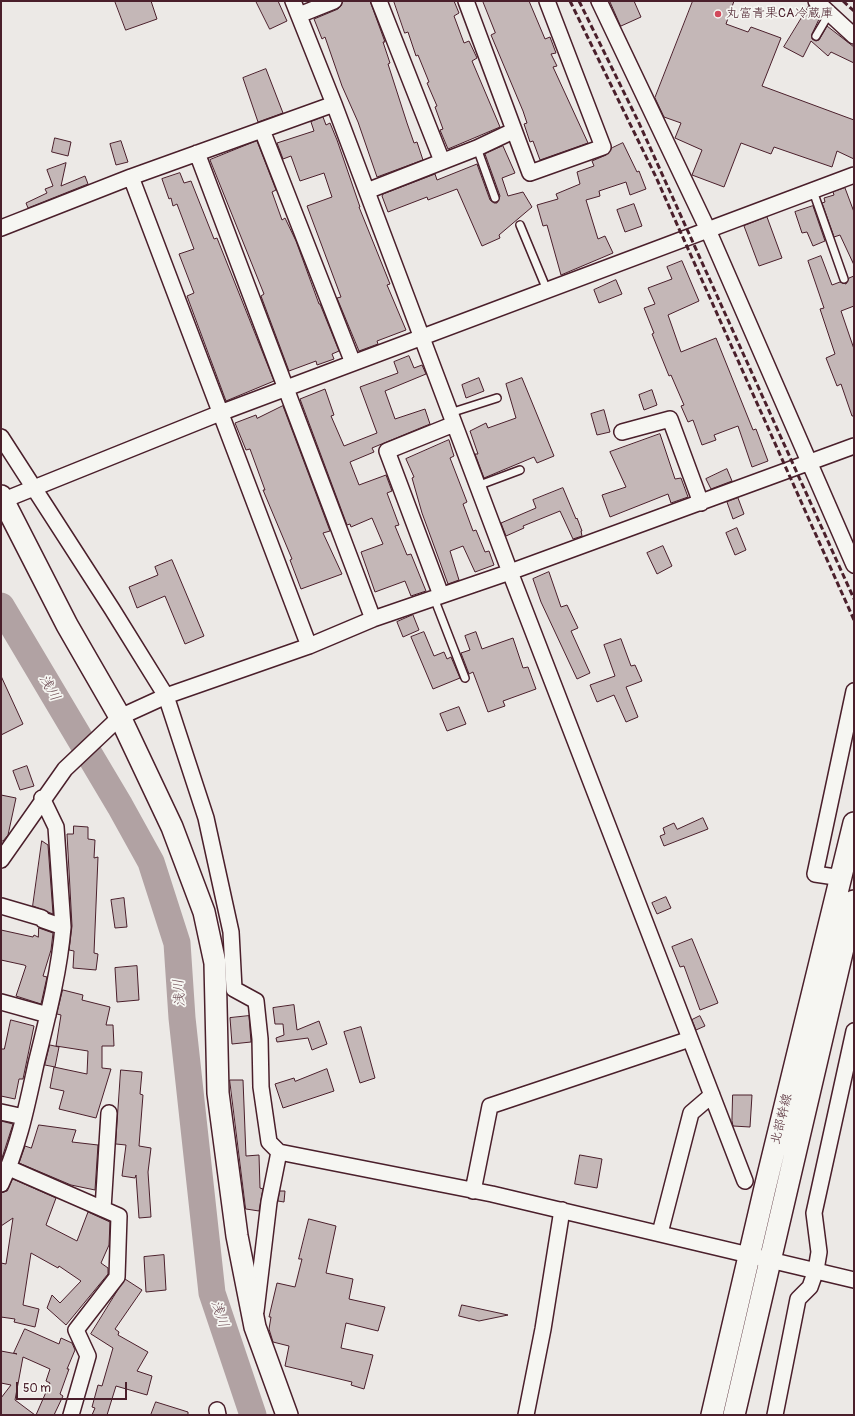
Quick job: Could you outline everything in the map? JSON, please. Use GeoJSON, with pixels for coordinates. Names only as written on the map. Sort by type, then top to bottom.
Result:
{"type":"FeatureCollection","features":[{"type":"Feature","properties":{"kind":"street"},"geometry":{"type":"LineString","coordinates":[[293,1],[334,104],[477,486],[745,1181]]}},
{"type":"Feature","properties":{"kind":"street"},"geometry":{"type":"LineString","coordinates":[[299,15],[334,1]]}},
{"type":"Feature","properties":{"kind":"street"},"geometry":{"type":"LineString","coordinates":[[379,1],[442,162]]}},
{"type":"Feature","properties":{"kind":"street"},"geometry":{"type":"LineString","coordinates":[[466,1],[530,173],[603,147],[547,1]]}},
{"type":"Feature","properties":{"kind":"street"},"geometry":{"type":"LineString","coordinates":[[599,1],[708,230],[854,565]]}},
{"type":"Feature","properties":{"kind":"street"},"geometry":{"type":"LineString","coordinates":[[816,1],[854,36]]}},
{"type":"Feature","properties":{"kind":"street"},"geometry":{"type":"LineString","coordinates":[[1,228],[131,177],[334,104]]}},
{"type":"Feature","properties":{"kind":"street"},"geometry":{"type":"LineString","coordinates":[[262,130],[353,362]]}},
{"type":"Feature","properties":{"kind":"street"},"geometry":{"type":"LineString","coordinates":[[366,191],[477,148],[514,131]]}},
{"type":"Feature","properties":{"kind":"street"},"geometry":{"type":"LineString","coordinates":[[197,153],[373,619]]}},
{"type":"Feature","properties":{"kind":"street"},"geometry":{"type":"LineString","coordinates":[[286,1415],[254,1324],[237,1236],[218,1093],[215,963],[204,912],[172,827],[120,717],[67,625],[2,498],[34,489],[220,413],[421,336],[854,175]]}},
{"type":"Feature","properties":{"kind":"street"},"geometry":{"type":"LineString","coordinates":[[131,177],[309,646]]}},
{"type":"Feature","properties":{"kind":"street"},"geometry":{"type":"LineString","coordinates":[[437,597],[387,451],[452,419]]}},
{"type":"Feature","properties":{"kind":"street"},"geometry":{"type":"LineString","coordinates":[[622,432],[670,419],[701,503]]}},
{"type":"Feature","properties":{"kind":"street"},"geometry":{"type":"LineString","coordinates":[[1,437],[112,609],[166,696],[206,818],[230,932],[234,989],[256,1001],[260,1039],[261,1087],[269,1142],[279,1152],[562,1210],[854,1280]]}},
{"type":"Feature","properties":{"kind":"street"},"geometry":{"type":"LineString","coordinates":[[1,860],[22,832],[42,798],[65,768],[120,717],[166,696],[309,646],[373,619],[510,572],[854,446]]}},
{"type":"Feature","properties":{"kind":"street"},"geometry":{"type":"LineString","coordinates":[[842,878],[815,874],[854,691]]}},
{"type":"Feature","properties":{"kind":"street"},"geometry":{"type":"LineString","coordinates":[[1,1184],[8,1168],[24,1117],[59,965],[63,927],[56,827],[42,798]]}},
{"type":"Feature","properties":{"kind":"street","name":"北部幹線"},"geometry":{"type":"LineString","coordinates":[[712,1415],[749,1254],[842,878],[854,823]]}},
{"type":"Feature","properties":{"kind":"street","name":"北部幹線"},"geometry":{"type":"LineString","coordinates":[[734,1415],[854,901]]}},
{"type":"Feature","properties":{"kind":"street"},"geometry":{"type":"LineString","coordinates":[[1,906],[42,918],[43,920],[63,927]]}},
{"type":"Feature","properties":{"kind":"street"},"geometry":{"type":"LineString","coordinates":[[210,937],[230,932]]}},
{"type":"Feature","properties":{"kind":"street"},"geometry":{"type":"LineString","coordinates":[[1,1002],[48,1014]]}},
{"type":"Feature","properties":{"kind":"street"},"geometry":{"type":"LineString","coordinates":[[775,1415],[798,1299],[810,1287],[816,1270],[819,1252],[814,1213],[854,1031]]}},
{"type":"Feature","properties":{"kind":"street"},"geometry":{"type":"LineString","coordinates":[[473,1191],[490,1106],[690,1039]]}},
{"type":"Feature","properties":{"kind":"street"},"geometry":{"type":"LineString","coordinates":[[660,1233],[691,1113],[712,1095]]}},
{"type":"Feature","properties":{"kind":"street"},"geometry":{"type":"LineString","coordinates":[[1,1112],[24,1117]]}},
{"type":"Feature","properties":{"kind":"street"},"geometry":{"type":"LineString","coordinates":[[103,1209],[109,1112]]}},
{"type":"Feature","properties":{"kind":"street"},"geometry":{"type":"LineString","coordinates":[[254,1324],[269,1202],[279,1152]]}},
{"type":"Feature","properties":{"kind":"street"},"geometry":{"type":"LineString","coordinates":[[8,1168],[119,1216],[117,1277],[76,1330],[88,1356],[71,1415]]}},
{"type":"Feature","properties":{"kind":"street"},"geometry":{"type":"LineString","coordinates":[[526,1415],[543,1329],[562,1210]]}},
{"type":"Feature","properties":{"kind":"lane"},"geometry":{"type":"LineString","coordinates":[[816,36],[829,14]]}},
{"type":"Feature","properties":{"kind":"lane"},"geometry":{"type":"LineString","coordinates":[[477,148],[495,198]]}},
{"type":"Feature","properties":{"kind":"lane"},"geometry":{"type":"LineString","coordinates":[[813,191],[844,280]]}},
{"type":"Feature","properties":{"kind":"lane"},"geometry":{"type":"LineString","coordinates":[[520,225],[547,290]]}},
{"type":"Feature","properties":{"kind":"lane"},"geometry":{"type":"LineString","coordinates":[[452,419],[497,398]]}},
{"type":"Feature","properties":{"kind":"lane"},"geometry":{"type":"LineString","coordinates":[[477,486],[520,470]]}},
{"type":"Feature","properties":{"kind":"lane"},"geometry":{"type":"LineString","coordinates":[[437,597],[465,678]]}},
{"type":"Feature","properties":{"kind":"building"},"geometry":{"type":"Polygon","coordinates":[[[115,1],[151,1],[157,19],[126,30],[115,1]]]}},
{"type":"Feature","properties":{"kind":"building"},"geometry":{"type":"Polygon","coordinates":[[[256,1],[278,1],[287,21],[270,29],[256,1]]]}},
{"type":"Feature","properties":{"kind":"building"},"geometry":{"type":"Polygon","coordinates":[[[343,1],[370,1],[385,42],[383,42],[390,63],[388,64],[407,123],[414,143],[417,142],[423,160],[377,177],[358,122],[342,86],[325,37],[322,39],[314,19],[338,9],[343,1]]]}},
{"type":"Feature","properties":{"kind":"building"},"geometry":{"type":"Polygon","coordinates":[[[394,1],[454,1],[459,13],[454,16],[464,43],[469,41],[477,58],[472,61],[500,127],[448,149],[440,130],[443,129],[435,107],[437,106],[427,83],[429,82],[418,55],[416,56],[408,32],[405,33],[394,1]]]}},
{"type":"Feature","properties":{"kind":"building"},"geometry":{"type":"Polygon","coordinates":[[[483,1],[529,1],[545,39],[550,37],[556,53],[551,54],[557,66],[553,67],[588,143],[540,160],[533,141],[530,142],[524,124],[527,123],[523,111],[491,35],[495,33],[483,1]]]}},
{"type":"Feature","properties":{"kind":"building"},"geometry":{"type":"Polygon","coordinates":[[[610,1],[634,1],[641,17],[621,26],[610,1]]]}},
{"type":"Feature","properties":{"kind":"building"},"geometry":{"type":"Polygon","coordinates":[[[693,1],[734,1],[726,24],[748,32],[751,27],[781,38],[762,86],[854,120],[854,159],[837,151],[832,167],[774,147],[771,154],[741,143],[724,187],[692,175],[702,150],[675,138],[681,123],[664,117],[655,98],[693,1]]]}},
{"type":"Feature","properties":{"kind":"building"},"geometry":{"type":"Polygon","coordinates":[[[809,6],[820,17],[812,34],[812,39],[816,41],[819,40],[827,26],[854,47],[854,63],[831,52],[828,56],[811,41],[803,57],[784,47],[809,6]]]}},
{"type":"Feature","properties":{"kind":"building"},"geometry":{"type":"Polygon","coordinates":[[[266,69],[283,113],[258,122],[243,78],[266,69]]]}},
{"type":"Feature","properties":{"kind":"building"},"geometry":{"type":"Polygon","coordinates":[[[323,117],[326,125],[330,123],[337,140],[359,207],[390,284],[387,285],[406,330],[377,341],[378,344],[359,351],[337,298],[341,297],[307,206],[332,197],[324,173],[300,181],[291,156],[283,159],[277,143],[314,131],[311,122],[323,117]]]}},
{"type":"Feature","properties":{"kind":"building"},"geometry":{"type":"Polygon","coordinates":[[[55,138],[71,142],[68,156],[52,152],[55,138]]]}},
{"type":"Feature","properties":{"kind":"building"},"geometry":{"type":"Polygon","coordinates":[[[121,141],[128,162],[116,165],[110,144],[121,141]]]}},
{"type":"Feature","properties":{"kind":"building"},"geometry":{"type":"Polygon","coordinates":[[[257,141],[276,190],[272,192],[282,220],[285,218],[296,241],[319,304],[339,351],[332,354],[334,359],[317,365],[316,361],[289,371],[261,296],[264,294],[210,160],[257,141]]]}},
{"type":"Feature","properties":{"kind":"building"},"geometry":{"type":"Polygon","coordinates":[[[623,143],[637,172],[639,171],[646,189],[630,195],[626,182],[599,191],[600,196],[586,200],[598,239],[605,236],[613,253],[561,275],[547,225],[543,226],[537,205],[558,199],[556,194],[580,184],[577,172],[594,166],[592,161],[606,155],[612,148],[623,143]]]}},
{"type":"Feature","properties":{"kind":"building"},"geometry":{"type":"Polygon","coordinates":[[[503,146],[515,173],[502,178],[508,196],[523,192],[532,207],[499,235],[500,238],[482,246],[457,189],[428,200],[427,197],[388,212],[382,196],[383,194],[435,174],[437,180],[477,164],[490,200],[497,203],[500,196],[485,154],[503,146]]]}},
{"type":"Feature","properties":{"kind":"building"},"geometry":{"type":"Polygon","coordinates":[[[66,163],[61,186],[85,176],[88,184],[28,208],[26,203],[47,193],[45,189],[53,186],[47,170],[66,163]]]}},
{"type":"Feature","properties":{"kind":"building"},"geometry":{"type":"Polygon","coordinates":[[[180,173],[184,183],[191,181],[214,239],[217,238],[274,381],[226,401],[187,296],[194,293],[179,254],[194,249],[177,204],[173,206],[162,179],[180,173]]]}},
{"type":"Feature","properties":{"kind":"building"},"geometry":{"type":"Polygon","coordinates":[[[845,188],[854,212],[854,265],[840,235],[834,237],[822,203],[825,202],[824,198],[834,195],[833,192],[845,188]]]}},
{"type":"Feature","properties":{"kind":"building"},"geometry":{"type":"Polygon","coordinates":[[[634,204],[642,226],[625,232],[617,210],[634,204]]]}},
{"type":"Feature","properties":{"kind":"building"},"geometry":{"type":"Polygon","coordinates":[[[813,206],[825,241],[813,246],[807,232],[802,233],[795,212],[813,206]]]}},
{"type":"Feature","properties":{"kind":"building"},"geometry":{"type":"Polygon","coordinates":[[[767,217],[782,258],[759,266],[744,226],[767,217]]]}},
{"type":"Feature","properties":{"kind":"building"},"geometry":{"type":"Polygon","coordinates":[[[821,256],[832,285],[840,282],[846,284],[849,278],[854,276],[854,306],[841,311],[854,349],[854,416],[852,416],[841,384],[837,386],[826,358],[835,354],[820,309],[824,308],[808,261],[821,256]]]}},
{"type":"Feature","properties":{"kind":"building"},"geometry":{"type":"Polygon","coordinates":[[[682,261],[699,301],[668,315],[681,352],[716,338],[753,430],[756,429],[768,461],[752,467],[738,426],[714,435],[716,440],[702,445],[693,420],[688,422],[681,406],[684,405],[671,375],[669,376],[652,334],[654,333],[644,308],[655,304],[648,288],[672,279],[667,267],[682,261]]]}},
{"type":"Feature","properties":{"kind":"building"},"geometry":{"type":"Polygon","coordinates":[[[616,280],[622,294],[599,303],[594,290],[616,280]]]}},
{"type":"Feature","properties":{"kind":"building"},"geometry":{"type":"Polygon","coordinates":[[[409,356],[414,368],[422,365],[426,374],[385,391],[395,419],[425,409],[430,424],[372,448],[374,452],[350,462],[359,485],[386,475],[392,491],[387,493],[399,525],[395,526],[407,555],[411,554],[426,591],[411,596],[405,581],[375,592],[361,552],[383,544],[372,518],[351,527],[350,524],[347,525],[300,399],[325,389],[334,415],[331,416],[344,446],[377,433],[360,387],[398,373],[394,362],[409,356]]]}},
{"type":"Feature","properties":{"kind":"building"},"geometry":{"type":"Polygon","coordinates":[[[479,378],[484,391],[466,398],[462,385],[479,378]]]}},
{"type":"Feature","properties":{"kind":"building"},"geometry":{"type":"Polygon","coordinates":[[[522,378],[554,456],[537,463],[534,457],[484,478],[475,454],[478,454],[470,431],[486,423],[488,428],[516,418],[506,384],[522,378]]]}},
{"type":"Feature","properties":{"kind":"building"},"geometry":{"type":"Polygon","coordinates":[[[652,390],[657,405],[644,410],[639,395],[652,390]]]}},
{"type":"Feature","properties":{"kind":"building"},"geometry":{"type":"Polygon","coordinates":[[[283,406],[330,531],[323,533],[342,574],[301,589],[290,560],[292,559],[263,490],[265,490],[250,449],[246,450],[235,423],[256,415],[257,418],[283,406]]]}},
{"type":"Feature","properties":{"kind":"building"},"geometry":{"type":"Polygon","coordinates":[[[604,410],[610,432],[597,435],[591,414],[604,410]]]}},
{"type":"Feature","properties":{"kind":"building"},"geometry":{"type":"Polygon","coordinates":[[[660,434],[675,479],[681,478],[688,497],[671,503],[668,494],[610,517],[602,495],[626,487],[610,452],[660,434]]]}},
{"type":"Feature","properties":{"kind":"building"},"geometry":{"type":"Polygon","coordinates":[[[449,440],[454,456],[450,458],[467,502],[463,504],[473,531],[476,530],[485,552],[489,551],[494,565],[475,572],[463,546],[450,551],[459,580],[448,584],[422,513],[412,478],[414,477],[406,459],[449,440]]]}},
{"type":"Feature","properties":{"kind":"building"},"geometry":{"type":"Polygon","coordinates":[[[727,469],[732,481],[711,489],[706,479],[727,469]]]}},
{"type":"Feature","properties":{"kind":"building"},"geometry":{"type":"Polygon","coordinates":[[[563,488],[576,519],[577,518],[582,531],[582,536],[573,539],[560,511],[523,526],[524,528],[506,536],[501,523],[536,508],[533,500],[563,488]]]}},
{"type":"Feature","properties":{"kind":"building"},"geometry":{"type":"Polygon","coordinates":[[[738,498],[744,514],[733,519],[727,502],[738,498]]]}},
{"type":"Feature","properties":{"kind":"building"},"geometry":{"type":"Polygon","coordinates":[[[737,528],[746,550],[735,555],[726,533],[737,528]]]}},
{"type":"Feature","properties":{"kind":"building"},"geometry":{"type":"Polygon","coordinates":[[[663,546],[672,566],[657,574],[647,553],[663,546]]]}},
{"type":"Feature","properties":{"kind":"building"},"geometry":{"type":"Polygon","coordinates":[[[172,560],[204,636],[185,644],[165,596],[137,608],[129,587],[158,575],[155,567],[172,560]]]}},
{"type":"Feature","properties":{"kind":"building"},"geometry":{"type":"Polygon","coordinates":[[[549,572],[561,607],[567,605],[578,628],[571,631],[590,673],[577,679],[541,602],[533,579],[549,572]]]}},
{"type":"Feature","properties":{"kind":"building"},"geometry":{"type":"Polygon","coordinates":[[[413,615],[419,630],[403,637],[397,622],[413,615]]]}},
{"type":"Feature","properties":{"kind":"building"},"geometry":{"type":"Polygon","coordinates":[[[424,632],[434,656],[444,652],[447,659],[451,657],[460,678],[433,689],[411,637],[424,632]]]}},
{"type":"Feature","properties":{"kind":"building"},"geometry":{"type":"Polygon","coordinates":[[[476,632],[482,649],[513,638],[523,668],[528,667],[536,689],[503,701],[505,706],[488,712],[473,672],[469,674],[461,653],[470,650],[465,636],[476,632]]]}},
{"type":"Feature","properties":{"kind":"building"},"geometry":{"type":"Polygon","coordinates":[[[621,639],[631,666],[635,665],[642,681],[626,687],[638,717],[626,722],[614,695],[597,702],[590,685],[615,676],[604,645],[621,639]]]}},
{"type":"Feature","properties":{"kind":"building"},"geometry":{"type":"Polygon","coordinates":[[[1,676],[23,724],[1,735],[1,676]]]}},
{"type":"Feature","properties":{"kind":"building"},"geometry":{"type":"Polygon","coordinates":[[[459,707],[466,724],[447,731],[440,714],[459,707]]]}},
{"type":"Feature","properties":{"kind":"building"},"geometry":{"type":"Polygon","coordinates":[[[27,766],[34,786],[20,790],[13,771],[27,766]]]}},
{"type":"Feature","properties":{"kind":"building"},"geometry":{"type":"Polygon","coordinates":[[[1,795],[16,798],[8,835],[3,841],[1,841],[1,795]]]}},
{"type":"Feature","properties":{"kind":"building"},"geometry":{"type":"Polygon","coordinates":[[[703,818],[708,829],[664,846],[660,836],[665,834],[663,828],[674,823],[677,829],[703,818]]]}},
{"type":"Feature","properties":{"kind":"building"},"geometry":{"type":"Polygon","coordinates":[[[74,826],[88,827],[88,839],[95,840],[94,858],[98,857],[94,953],[98,954],[96,970],[73,968],[74,951],[69,950],[72,926],[67,834],[73,834],[74,826]]]}},
{"type":"Feature","properties":{"kind":"building"},"geometry":{"type":"Polygon","coordinates":[[[42,841],[48,845],[53,914],[33,906],[42,841]]]}},
{"type":"Feature","properties":{"kind":"building"},"geometry":{"type":"Polygon","coordinates":[[[666,897],[671,908],[657,914],[652,903],[666,897]]]}},
{"type":"Feature","properties":{"kind":"building"},"geometry":{"type":"Polygon","coordinates":[[[124,898],[127,927],[115,928],[111,900],[124,898]]]}},
{"type":"Feature","properties":{"kind":"building"},"geometry":{"type":"Polygon","coordinates":[[[39,928],[53,933],[51,950],[43,976],[47,977],[41,1004],[16,996],[26,966],[1,960],[1,930],[33,937],[34,935],[38,937],[39,928]]]}},
{"type":"Feature","properties":{"kind":"building"},"geometry":{"type":"Polygon","coordinates":[[[692,939],[718,1003],[700,1010],[684,966],[680,967],[672,947],[692,939]]]}},
{"type":"Feature","properties":{"kind":"building"},"geometry":{"type":"Polygon","coordinates":[[[137,966],[139,1000],[117,1002],[115,968],[137,966]]]}},
{"type":"Feature","properties":{"kind":"building"},"geometry":{"type":"Polygon","coordinates":[[[63,990],[83,995],[82,1000],[110,1007],[106,1025],[113,1025],[114,1046],[102,1046],[102,1068],[111,1069],[96,1118],[59,1109],[64,1091],[50,1088],[54,1067],[87,1074],[88,1051],[56,1046],[61,1015],[57,1014],[63,990]]]}},
{"type":"Feature","properties":{"kind":"building"},"geometry":{"type":"Polygon","coordinates":[[[294,1005],[297,1030],[319,1021],[327,1044],[312,1050],[308,1038],[277,1042],[276,1038],[284,1035],[283,1024],[275,1024],[273,1008],[294,1005]]]}},
{"type":"Feature","properties":{"kind":"building"},"geometry":{"type":"Polygon","coordinates":[[[249,1016],[251,1042],[232,1044],[230,1018],[249,1016]]]}},
{"type":"Feature","properties":{"kind":"building"},"geometry":{"type":"Polygon","coordinates":[[[700,1016],[705,1026],[696,1030],[692,1020],[700,1016]]]}},
{"type":"Feature","properties":{"kind":"building"},"geometry":{"type":"Polygon","coordinates":[[[11,1020],[34,1026],[23,1079],[19,1079],[15,1099],[1,1096],[1,1049],[4,1049],[11,1020]]]}},
{"type":"Feature","properties":{"kind":"building"},"geometry":{"type":"Polygon","coordinates":[[[361,1027],[375,1078],[360,1083],[344,1032],[361,1027]]]}},
{"type":"Feature","properties":{"kind":"building"},"geometry":{"type":"Polygon","coordinates":[[[50,1045],[59,1047],[55,1067],[45,1065],[50,1045]]]}},
{"type":"Feature","properties":{"kind":"building"},"geometry":{"type":"Polygon","coordinates":[[[327,1069],[334,1091],[283,1108],[275,1084],[294,1078],[295,1081],[327,1069]]]}},
{"type":"Feature","properties":{"kind":"building"},"geometry":{"type":"Polygon","coordinates":[[[121,1070],[142,1072],[140,1094],[143,1095],[139,1146],[151,1148],[148,1172],[151,1217],[139,1218],[136,1175],[135,1178],[122,1176],[126,1145],[116,1144],[121,1070]]]}},
{"type":"Feature","properties":{"kind":"building"},"geometry":{"type":"Polygon","coordinates":[[[230,1080],[243,1080],[246,1156],[259,1155],[260,1188],[263,1189],[259,1211],[246,1209],[230,1080]]]}},
{"type":"Feature","properties":{"kind":"building"},"geometry":{"type":"Polygon","coordinates":[[[733,1095],[752,1095],[750,1127],[733,1126],[733,1095]]]}},
{"type":"Feature","properties":{"kind":"building"},"geometry":{"type":"Polygon","coordinates":[[[1,1121],[13,1124],[1,1161],[1,1121]]]}},
{"type":"Feature","properties":{"kind":"building"},"geometry":{"type":"Polygon","coordinates":[[[39,1125],[76,1130],[72,1142],[98,1145],[95,1190],[71,1185],[19,1163],[25,1146],[31,1148],[39,1125]]]}},
{"type":"Feature","properties":{"kind":"building"},"geometry":{"type":"Polygon","coordinates":[[[580,1155],[602,1159],[597,1188],[575,1184],[580,1155]]]}},
{"type":"Feature","properties":{"kind":"building"},"geometry":{"type":"Polygon","coordinates":[[[13,1179],[56,1198],[46,1225],[77,1241],[88,1212],[110,1222],[109,1245],[101,1263],[108,1268],[108,1274],[66,1325],[47,1308],[52,1295],[60,1303],[81,1281],[59,1266],[58,1268],[31,1253],[23,1305],[39,1309],[35,1327],[14,1322],[15,1319],[1,1317],[1,1263],[6,1264],[13,1218],[1,1226],[1,1193],[7,1191],[13,1179]]]}},
{"type":"Feature","properties":{"kind":"building"},"geometry":{"type":"Polygon","coordinates":[[[280,1191],[285,1191],[284,1202],[278,1201],[280,1191]]]}},
{"type":"Feature","properties":{"kind":"building"},"geometry":{"type":"Polygon","coordinates":[[[309,1219],[336,1226],[326,1273],[353,1279],[349,1299],[385,1307],[378,1331],[346,1323],[341,1348],[373,1355],[364,1389],[351,1385],[352,1382],[285,1366],[289,1346],[273,1342],[269,1329],[271,1317],[269,1317],[277,1283],[295,1287],[302,1259],[299,1259],[309,1219]]]}},
{"type":"Feature","properties":{"kind":"building"},"geometry":{"type":"Polygon","coordinates":[[[164,1255],[166,1290],[146,1292],[144,1257],[164,1255]]]}},
{"type":"Feature","properties":{"kind":"building"},"geometry":{"type":"Polygon","coordinates":[[[125,1279],[142,1290],[115,1329],[119,1332],[118,1335],[148,1352],[137,1371],[152,1376],[147,1395],[116,1386],[107,1415],[92,1415],[95,1408],[92,1407],[98,1385],[102,1386],[113,1348],[91,1334],[125,1279]]]}},
{"type":"Feature","properties":{"kind":"building"},"geometry":{"type":"Polygon","coordinates":[[[462,1305],[508,1315],[479,1321],[459,1316],[462,1305]]]}},
{"type":"Feature","properties":{"kind":"building"},"geometry":{"type":"Polygon","coordinates":[[[25,1329],[59,1344],[61,1338],[72,1343],[75,1350],[67,1369],[69,1369],[60,1394],[63,1396],[54,1415],[36,1415],[50,1383],[46,1381],[50,1369],[23,1357],[15,1400],[35,1415],[1,1415],[1,1398],[11,1385],[1,1383],[1,1351],[17,1354],[14,1353],[25,1329]]]}},
{"type":"Feature","properties":{"kind":"building"},"geometry":{"type":"Polygon","coordinates":[[[156,1402],[188,1412],[188,1415],[151,1415],[156,1402]]]}},
{"type":"Feature","properties":{"kind":"waterway","name":"浅川"},"geometry":{"type":"LineString","coordinates":[[1,606],[120,806],[151,862],[177,943],[182,1018],[212,1293],[253,1415]]}},
{"type":"Feature","properties":{"kind":"railway"},"geometry":{"type":"LineString","coordinates":[[570,1],[655,175],[854,620]]}},
{"type":"Feature","properties":{"kind":"railway"},"geometry":{"type":"LineString","coordinates":[[579,1],[639,123],[854,599]]}},
{"type":"Feature","properties":{"kind":"railway"},"geometry":{"type":"LineString","coordinates":[[843,1],[854,11]]}},
{"type":"Feature","properties":{"kind":"place","name":"丸富青果CA冷蔵庫"},"geometry":{"type":"Point","coordinates":[718,14]}}]}
